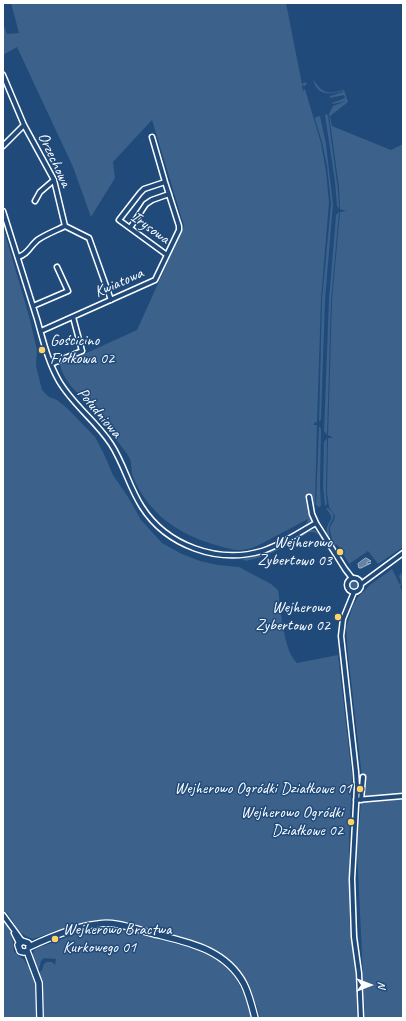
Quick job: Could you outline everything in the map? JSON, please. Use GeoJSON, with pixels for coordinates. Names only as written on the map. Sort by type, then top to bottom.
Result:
{"type":"FeatureCollection","features":[{"type":"Feature","properties":{"kind":"main road"},"geometry":{"type":"LineString","coordinates":[[40,1018],[39,983],[25,946],[90,925],[108,923],[199,946],[220,956],[240,976],[250,997],[256,1018]]}},
{"type":"Feature","properties":{"kind":"street","name":"Orzechowa"},"geometry":{"type":"LineString","coordinates":[[3,75],[24,125],[54,180],[65,226]]}},
{"type":"Feature","properties":{"kind":"street"},"geometry":{"type":"LineString","coordinates":[[3,146],[24,125]]}},
{"type":"Feature","properties":{"kind":"street","name":"Kwiatowa"},"geometry":{"type":"LineString","coordinates":[[41,331],[155,280],[180,226],[152,137]]}},
{"type":"Feature","properties":{"kind":"street"},"geometry":{"type":"LineString","coordinates":[[35,201],[40,192],[54,180]]}},
{"type":"Feature","properties":{"kind":"street","name":"Irysowa"},"geometry":{"type":"LineString","coordinates":[[165,182],[144,189],[119,220],[167,255]]}},
{"type":"Feature","properties":{"kind":"street"},"geometry":{"type":"LineString","coordinates":[[130,228],[146,204],[152,200],[169,194]]}},
{"type":"Feature","properties":{"kind":"street","name":"Południowa"},"geometry":{"type":"LineString","coordinates":[[3,212],[51,364],[68,394],[112,445],[138,500],[146,513],[158,525],[179,541],[205,552],[232,555],[254,553],[280,544],[316,523]]}},
{"type":"Feature","properties":{"kind":"street"},"geometry":{"type":"LineString","coordinates":[[18,257],[24,255],[39,239],[65,226],[89,238],[111,300]]}},
{"type":"Feature","properties":{"kind":"street"},"geometry":{"type":"LineString","coordinates":[[33,306],[68,291],[57,268]]}},
{"type":"Feature","properties":{"kind":"street"},"geometry":{"type":"LineString","coordinates":[[51,364],[82,351],[73,317]]}},
{"type":"Feature","properties":{"kind":"street"},"geometry":{"type":"LineString","coordinates":[[308,497],[316,523],[345,569],[350,579],[347,586],[352,591]]}},
{"type":"Feature","properties":{"kind":"street"},"geometry":{"type":"LineString","coordinates":[[360,582],[403,553]]}},
{"type":"Feature","properties":{"kind":"street"},"geometry":{"type":"LineString","coordinates":[[350,579],[356,578],[360,582]]}},
{"type":"Feature","properties":{"kind":"street"},"geometry":{"type":"LineString","coordinates":[[352,591],[359,590],[360,582]]}},
{"type":"Feature","properties":{"kind":"street"},"geometry":{"type":"LineString","coordinates":[[352,591],[341,629],[341,644],[360,800]]}},
{"type":"Feature","properties":{"kind":"street"},"geometry":{"type":"LineString","coordinates":[[361,1018],[359,973],[354,931],[352,879],[362,777]]}},
{"type":"Feature","properties":{"kind":"street"},"geometry":{"type":"LineString","coordinates":[[360,800],[403,796]]}},
{"type":"Feature","properties":{"kind":"street"},"geometry":{"type":"LineString","coordinates":[[3,915],[25,946]]}},
{"type":"Feature","properties":{"kind":"shaded area"},"geometry":{"type":"Polygon","coordinates":[[[11,3],[286,3],[302,84],[307,83],[305,86],[302,85],[303,91],[305,89],[321,143],[329,202],[321,300],[317,422],[314,423],[314,425],[317,425],[315,504],[313,522],[299,531],[306,524],[308,519],[252,548],[235,550],[212,544],[187,534],[165,520],[155,511],[139,490],[133,477],[130,459],[107,423],[95,409],[74,390],[63,374],[60,365],[137,330],[184,226],[152,120],[113,162],[115,178],[91,217],[73,167],[17,47],[3,55],[3,23],[7,34],[19,33],[11,3]]]}},
{"type":"Feature","properties":{"kind":"shaded area"},"geometry":{"type":"Polygon","coordinates":[[[313,79],[322,90],[326,92],[344,90],[348,102],[330,116],[332,126],[391,150],[403,144],[403,547],[378,564],[368,551],[349,564],[339,547],[336,544],[334,546],[330,531],[330,527],[335,516],[329,507],[327,493],[328,438],[333,438],[328,435],[332,300],[340,212],[346,211],[340,209],[339,188],[329,114],[333,106],[346,101],[333,104],[332,103],[345,98],[344,95],[330,98],[330,96],[343,91],[324,93],[317,89],[313,79]]]}},
{"type":"Feature","properties":{"kind":"shaded area"},"geometry":{"type":"Polygon","coordinates":[[[327,114],[338,190],[339,209],[337,206],[325,115],[327,114]]]}},
{"type":"Feature","properties":{"kind":"shaded area"},"geometry":{"type":"Polygon","coordinates":[[[320,116],[326,144],[333,204],[325,300],[321,419],[319,422],[322,300],[331,204],[327,166],[315,119],[316,117],[320,116]]]}},
{"type":"Feature","properties":{"kind":"shaded area"},"geometry":{"type":"Polygon","coordinates":[[[339,212],[331,302],[327,435],[324,431],[329,299],[336,215],[339,212]]]}},
{"type":"Feature","properties":{"kind":"shaded area"},"geometry":{"type":"Polygon","coordinates":[[[3,227],[29,316],[37,350],[36,366],[42,390],[49,397],[57,400],[67,408],[95,437],[113,475],[141,520],[162,543],[182,554],[200,561],[218,565],[239,567],[271,584],[278,590],[286,639],[292,657],[297,663],[338,655],[352,775],[349,841],[349,918],[355,970],[357,1018],[260,1018],[249,986],[240,971],[229,959],[217,950],[203,944],[152,928],[117,920],[104,919],[58,930],[33,939],[18,930],[11,918],[3,909],[3,227]]]}},
{"type":"Feature","properties":{"kind":"shaded area"},"geometry":{"type":"Polygon","coordinates":[[[319,426],[321,429],[321,506],[318,507],[316,505],[319,426]]]}},
{"type":"Feature","properties":{"kind":"shaded area"},"geometry":{"type":"Polygon","coordinates":[[[327,438],[327,504],[325,506],[323,487],[324,442],[327,438]]]}},
{"type":"Feature","properties":{"kind":"shaded area"},"geometry":{"type":"Polygon","coordinates":[[[326,508],[331,511],[334,516],[329,527],[333,546],[327,533],[328,524],[331,517],[326,508]]]}},
{"type":"Feature","properties":{"kind":"shaded area"},"geometry":{"type":"Polygon","coordinates":[[[308,530],[314,530],[321,535],[345,574],[318,534],[313,532],[309,532],[271,553],[246,561],[242,559],[275,550],[308,530]]]}},
{"type":"Feature","properties":{"kind":"shaded area"},"geometry":{"type":"Polygon","coordinates":[[[366,558],[371,561],[367,562],[367,564],[371,563],[359,568],[358,564],[366,558]]]}},
{"type":"Feature","properties":{"kind":"shaded area"},"geometry":{"type":"Polygon","coordinates":[[[392,569],[400,585],[401,583],[399,576],[403,571],[403,585],[400,586],[403,592],[403,794],[362,799],[362,777],[346,628],[353,605],[358,597],[370,585],[392,569]]]}},
{"type":"Feature","properties":{"kind":"shaded area"},"geometry":{"type":"Polygon","coordinates":[[[354,580],[359,585],[354,590],[349,585],[354,580]]]}},
{"type":"Feature","properties":{"kind":"shaded area"},"geometry":{"type":"Polygon","coordinates":[[[344,647],[361,779],[360,782],[358,776],[344,647]]]}},
{"type":"Feature","properties":{"kind":"shaded area"},"geometry":{"type":"Polygon","coordinates":[[[403,797],[403,1018],[365,1018],[357,850],[361,802],[403,797]]]}},
{"type":"Feature","properties":{"kind":"shaded area"},"geometry":{"type":"Polygon","coordinates":[[[357,809],[355,878],[364,1018],[362,1018],[355,916],[354,874],[357,809]]]}},
{"type":"Feature","properties":{"kind":"shaded area"},"geometry":{"type":"Polygon","coordinates":[[[3,921],[9,928],[14,952],[24,960],[35,977],[37,985],[37,1018],[3,1018],[3,921]]]}},
{"type":"Feature","properties":{"kind":"shaded area"},"geometry":{"type":"Polygon","coordinates":[[[109,927],[196,950],[221,962],[231,972],[238,983],[246,999],[252,1018],[41,1018],[38,974],[46,962],[52,962],[55,965],[56,959],[44,958],[41,961],[39,969],[35,969],[32,956],[35,949],[84,931],[95,928],[109,927]]]}},
{"type":"Feature","properties":{"kind":"shaded area"},"geometry":{"type":"Polygon","coordinates":[[[152,930],[188,939],[203,944],[217,951],[229,960],[239,971],[248,987],[255,1006],[227,959],[219,953],[210,948],[153,932],[152,930]]]}},
{"type":"Feature","properties":{"kind":"place","name":"Gościcino Fiołkowa 02"},"geometry":{"type":"Point","coordinates":[42,350]}},
{"type":"Feature","properties":{"kind":"place","name":"Wejherowo Zybertowo 03"},"geometry":{"type":"Point","coordinates":[340,552]}},
{"type":"Feature","properties":{"kind":"place","name":"Wejherowo Zybertowo 02"},"geometry":{"type":"Point","coordinates":[338,617]}},
{"type":"Feature","properties":{"kind":"place","name":"Wejherowo Ogródki Działkowe 01"},"geometry":{"type":"Point","coordinates":[360,789]}},
{"type":"Feature","properties":{"kind":"place","name":"Wejherowo Ogródki Działkowe 02"},"geometry":{"type":"Point","coordinates":[351,822]}},
{"type":"Feature","properties":{"kind":"place","name":"Wejherowo Bractwa Kurkowego 01"},"geometry":{"type":"Point","coordinates":[55,939]}}]}
